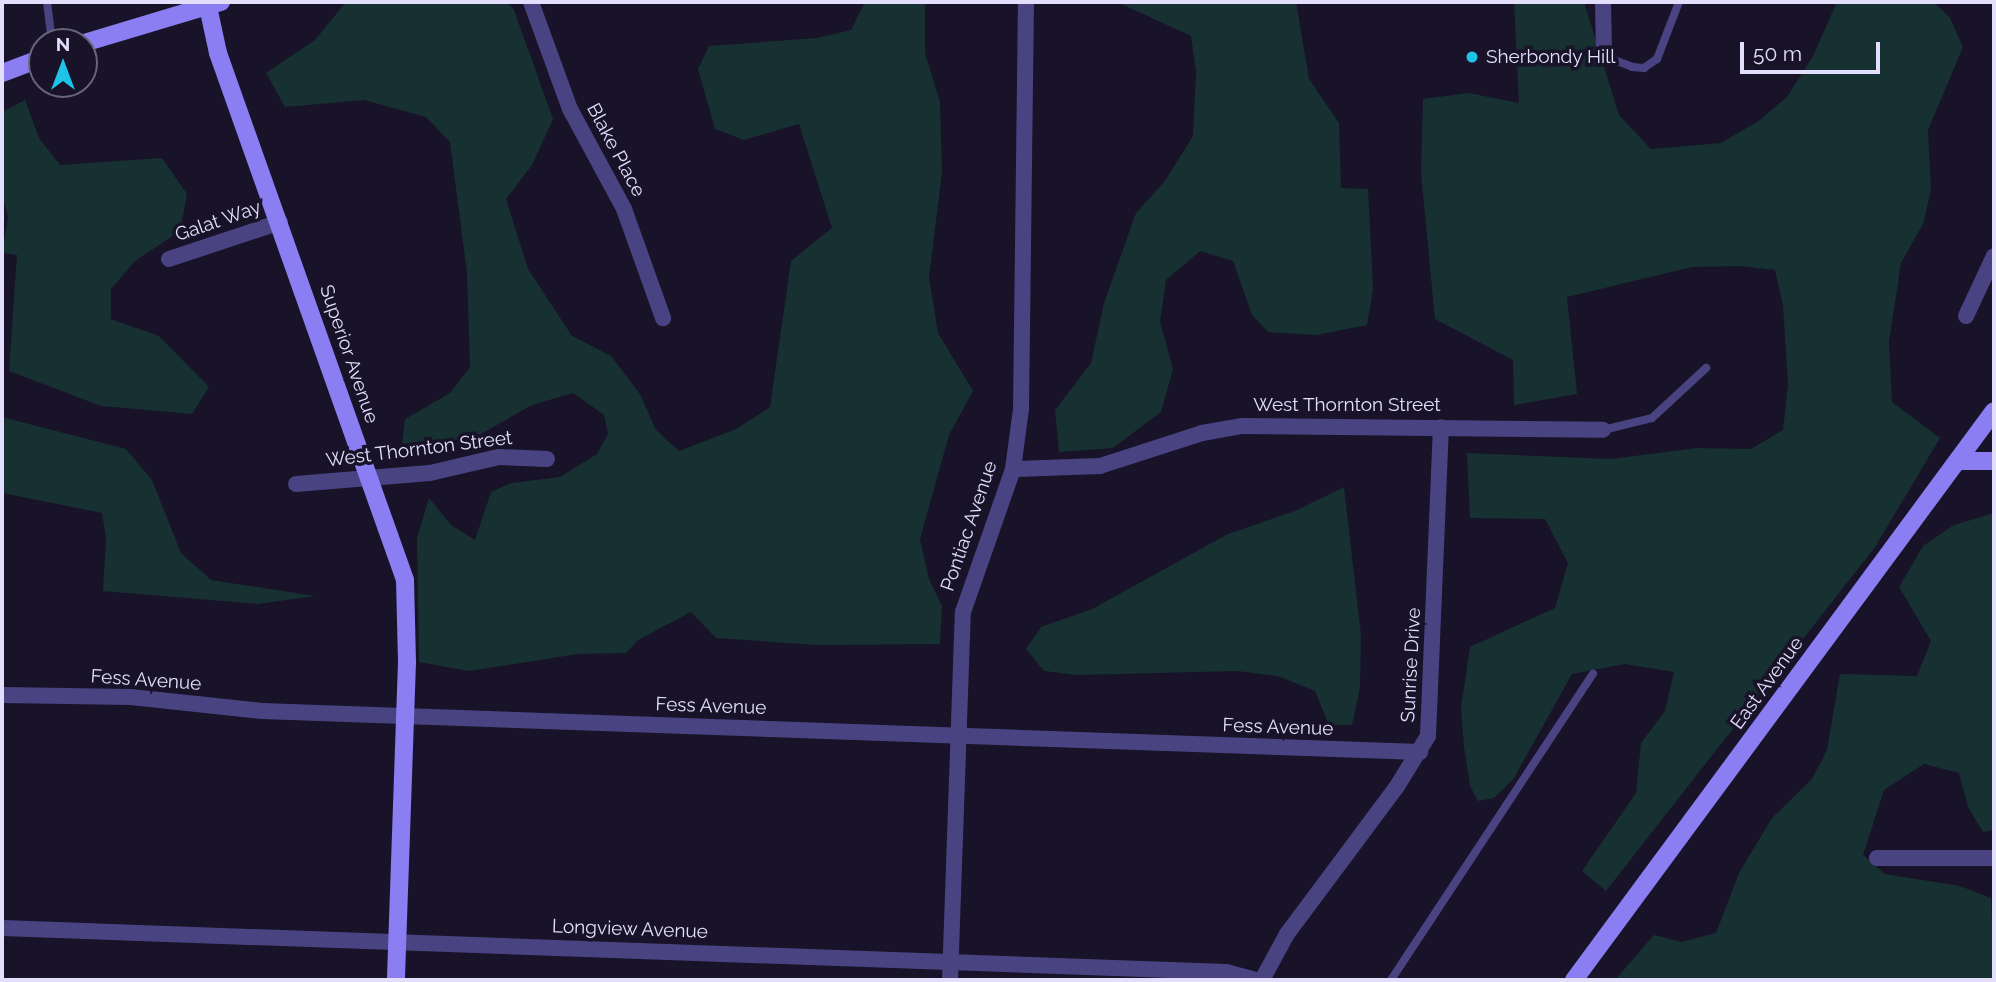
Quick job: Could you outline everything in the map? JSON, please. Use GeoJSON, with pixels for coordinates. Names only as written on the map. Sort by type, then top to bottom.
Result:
{"type":"FeatureCollection","features":[{"type":"Feature","properties":{"kind":"street","name":"Blake Place"},"geometry":{"type":"LineString","coordinates":[[531,2],[570,109],[624,209],[663,318]]}},
{"type":"Feature","properties":{"kind":"street","name":"Pontiac Avenue"},"geometry":{"type":"LineString","coordinates":[[950,980],[963,612],[1013,469],[1021,409],[1026,2]]}},
{"type":"Feature","properties":{"kind":"street"},"geometry":{"type":"LineString","coordinates":[[1603,2],[1604,56]]}},
{"type":"Feature","properties":{"kind":"street"},"geometry":{"type":"LineString","coordinates":[[98,39],[212,3]]}},
{"type":"Feature","properties":{"kind":"street","name":"Superior Avenue"},"geometry":{"type":"LineString","coordinates":[[212,3],[218,53],[369,475],[408,597],[396,980]]}},
{"type":"Feature","properties":{"kind":"street"},"geometry":{"type":"LineString","coordinates":[[2,73],[28,63]]}},
{"type":"Feature","properties":{"kind":"street","name":"Galat Way"},"geometry":{"type":"LineString","coordinates":[[169,259],[279,222]]}},
{"type":"Feature","properties":{"kind":"street"},"geometry":{"type":"LineString","coordinates":[[1966,316],[1994,257]]}},
{"type":"Feature","properties":{"kind":"street","name":"East Avenue"},"geometry":{"type":"LineString","coordinates":[[1574,980],[1994,411]]}},
{"type":"Feature","properties":{"kind":"street","name":"West Thornton Street"},"geometry":{"type":"LineString","coordinates":[[1013,469],[1100,466],[1202,433],[1242,426],[1441,426],[1603,430]]}},
{"type":"Feature","properties":{"kind":"street","name":"Sunrise Drive"},"geometry":{"type":"LineString","coordinates":[[1262,980],[1287,933],[1420,752],[1432,710],[1441,426]]}},
{"type":"Feature","properties":{"kind":"street","name":"West Thornton Street"},"geometry":{"type":"LineString","coordinates":[[296,484],[369,475],[429,473],[499,457],[547,459]]}},
{"type":"Feature","properties":{"kind":"street"},"geometry":{"type":"LineString","coordinates":[[1956,461],[1994,461]]}},
{"type":"Feature","properties":{"kind":"street","name":"Fess Avenue"},"geometry":{"type":"LineString","coordinates":[[2,695],[131,697],[262,711],[1420,752]]}},
{"type":"Feature","properties":{"kind":"street"},"geometry":{"type":"LineString","coordinates":[[1877,858],[1994,858]]}},
{"type":"Feature","properties":{"kind":"street","name":"Longview Avenue"},"geometry":{"type":"LineString","coordinates":[[2,928],[1226,972],[1256,980]]}},
{"type":"Feature","properties":{"kind":"lane"},"geometry":{"type":"LineString","coordinates":[[47,2],[50,28]]}},
{"type":"Feature","properties":{"kind":"lane"},"geometry":{"type":"LineString","coordinates":[[1604,56],[1632,67],[1657,59],[1679,2]]}},
{"type":"Feature","properties":{"kind":"lane"},"geometry":{"type":"LineString","coordinates":[[1603,430],[1652,418],[1706,368]]}},
{"type":"Feature","properties":{"kind":"lane"},"geometry":{"type":"LineString","coordinates":[[1391,980],[1593,674]]}},
{"type":"Feature","properties":{"kind":"green space"},"geometry":{"type":"Polygon","coordinates":[[[346,2],[507,2],[514,10],[553,119],[532,165],[506,199],[528,269],[572,336],[611,356],[640,394],[656,430],[679,451],[736,429],[770,407],[791,261],[832,228],[799,124],[744,140],[715,129],[698,69],[709,46],[817,38],[851,30],[865,2],[925,2],[925,53],[940,102],[942,172],[929,278],[938,333],[973,391],[949,435],[920,539],[929,579],[942,606],[940,644],[816,645],[716,638],[691,612],[638,640],[626,653],[578,654],[469,671],[419,662],[417,538],[429,498],[451,525],[475,540],[491,492],[511,483],[560,477],[597,454],[608,434],[604,415],[573,393],[532,405],[479,435],[401,452],[405,419],[450,393],[470,367],[467,273],[450,142],[426,117],[364,100],[285,107],[266,73],[315,40],[346,2]]]}},
{"type":"Feature","properties":{"kind":"green space"},"geometry":{"type":"Polygon","coordinates":[[[1117,2],[1296,2],[1309,79],[1339,123],[1341,188],[1368,189],[1373,289],[1367,325],[1316,335],[1268,332],[1252,315],[1233,261],[1200,251],[1166,280],[1160,321],[1173,369],[1161,412],[1113,448],[1059,452],[1055,410],[1091,363],[1104,303],[1136,213],[1165,181],[1193,136],[1196,72],[1191,36],[1117,2]]]}},
{"type":"Feature","properties":{"kind":"green space"},"geometry":{"type":"Polygon","coordinates":[[[1514,2],[1584,2],[1619,115],[1651,149],[1721,143],[1760,120],[1787,97],[1813,56],[1837,2],[1934,2],[1950,18],[1963,47],[1928,130],[1931,190],[1923,224],[1901,263],[1889,342],[1892,402],[1940,438],[1875,547],[1606,891],[1582,871],[1636,793],[1641,743],[1665,711],[1674,672],[1625,664],[1572,674],[1514,778],[1494,798],[1478,801],[1470,786],[1461,708],[1470,647],[1555,608],[1568,563],[1545,519],[1470,518],[1467,453],[1611,459],[1697,448],[1751,449],[1783,430],[1788,384],[1783,306],[1775,270],[1740,266],[1692,267],[1567,297],[1577,394],[1514,405],[1513,360],[1435,319],[1421,173],[1423,99],[1469,93],[1519,103],[1514,2]]]}},
{"type":"Feature","properties":{"kind":"green space"},"geometry":{"type":"Polygon","coordinates":[[[25,100],[39,138],[60,165],[162,158],[187,194],[180,231],[135,261],[111,289],[111,319],[159,336],[209,387],[192,414],[101,406],[9,371],[17,255],[2,253],[8,218],[2,193],[2,112],[25,100]]]}},
{"type":"Feature","properties":{"kind":"green space"},"geometry":{"type":"Polygon","coordinates":[[[2,417],[126,449],[152,480],[181,553],[211,580],[315,596],[258,604],[103,591],[106,537],[102,513],[2,493],[2,417]]]}},
{"type":"Feature","properties":{"kind":"green space"},"geometry":{"type":"Polygon","coordinates":[[[1344,487],[1361,635],[1360,687],[1352,725],[1329,725],[1315,691],[1278,676],[1237,671],[1078,675],[1044,671],[1026,649],[1041,627],[1092,609],[1228,534],[1295,511],[1344,487]]]}},
{"type":"Feature","properties":{"kind":"green space"},"geometry":{"type":"Polygon","coordinates":[[[1994,513],[1994,830],[1983,832],[1968,807],[1959,773],[1924,764],[1884,790],[1863,855],[1885,874],[1960,886],[1991,898],[1994,980],[1615,980],[1654,935],[1682,942],[1716,933],[1739,873],[1772,818],[1812,779],[1827,750],[1840,674],[1917,676],[1931,641],[1899,587],[1923,546],[1954,525],[1994,513]]]}},
{"type":"Feature","properties":{"kind":"place","name":"Sherbondy Hill"},"geometry":{"type":"Point","coordinates":[1472,57]}}]}
